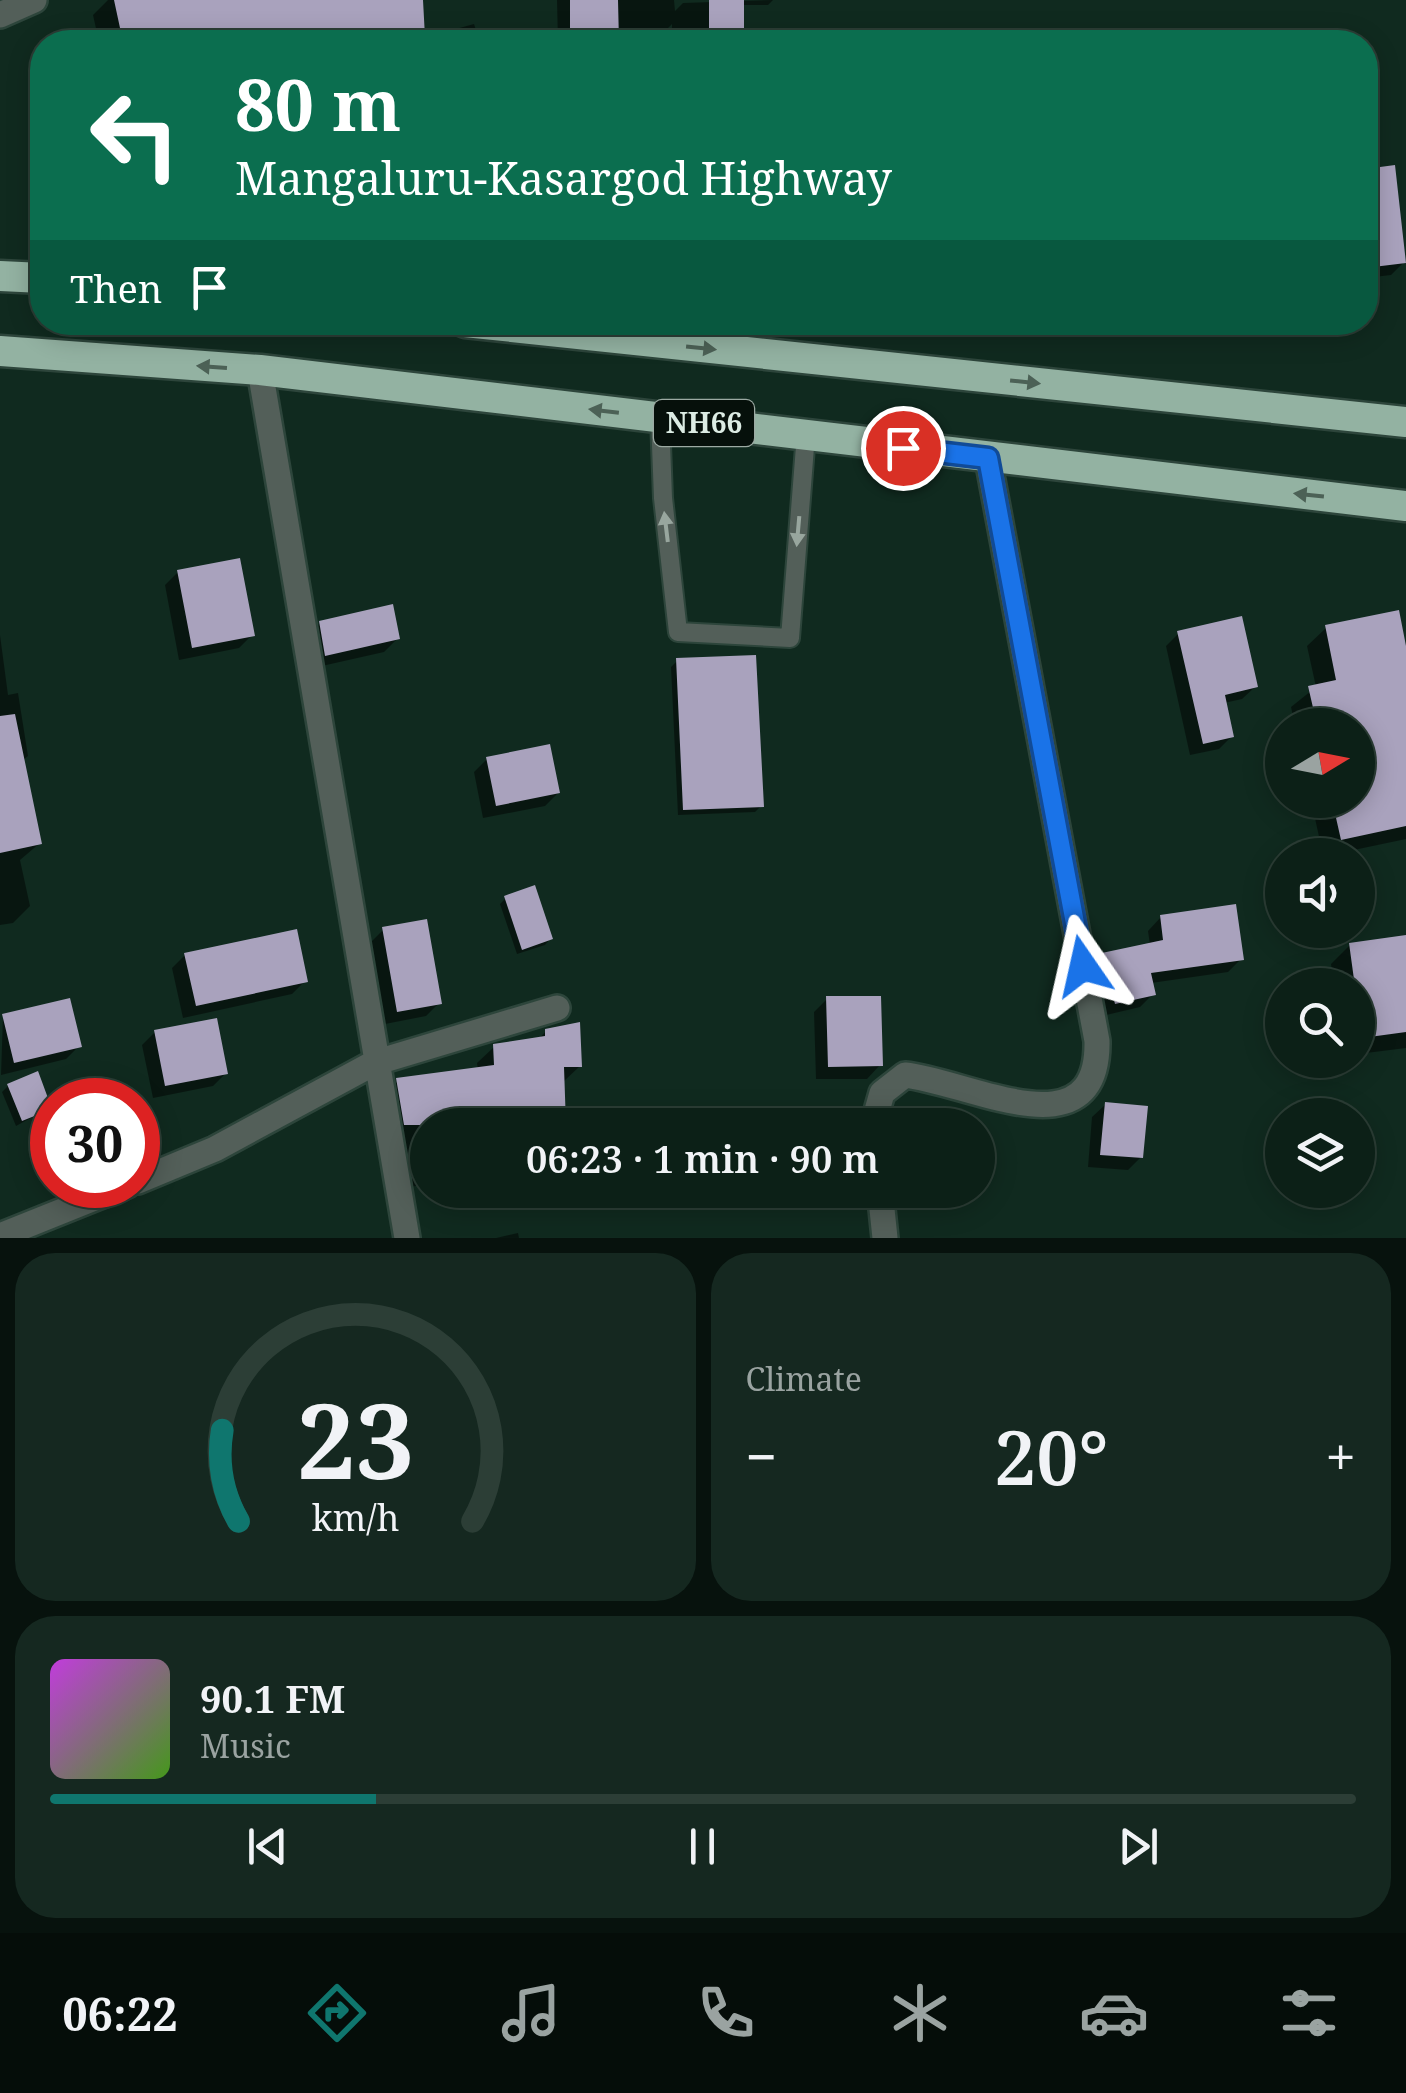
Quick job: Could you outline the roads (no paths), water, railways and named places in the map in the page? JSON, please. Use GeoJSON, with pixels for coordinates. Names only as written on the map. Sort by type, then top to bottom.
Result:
{"type":"FeatureCollection","features":[{"type":"Feature","properties":{"kind":"highway"},"geometry":{"type":"LineString","coordinates":[[0,276],[30,277]]}},
{"type":"Feature","properties":{"kind":"highway"},"geometry":{"type":"LineString","coordinates":[[587,335],[1406,422]]}},
{"type":"Feature","properties":{"kind":"highway","name":"NH66"},"geometry":{"type":"LineString","coordinates":[[0,351],[260,370],[1406,506]]}},
{"type":"Feature","properties":{"kind":"street"},"geometry":{"type":"LineString","coordinates":[[0,15],[34,0]]}},
{"type":"Feature","properties":{"kind":"street"},"geometry":{"type":"LineString","coordinates":[[260,370],[374,1063],[407,1238]]}},
{"type":"Feature","properties":{"kind":"street"},"geometry":{"type":"LineString","coordinates":[[878,1108],[882,1092],[905,1075],[1057,1106],[1083,1094],[1093,1082],[1097,1064],[1097,1041],[988,458]]}},
{"type":"Feature","properties":{"kind":"street"},"geometry":{"type":"LineString","coordinates":[[160,1172],[215,1149],[374,1063],[557,1008]]}},
{"type":"Feature","properties":{"kind":"street"},"geometry":{"type":"LineString","coordinates":[[0,1236],[70,1208]]}},
{"type":"Feature","properties":{"kind":"street"},"geometry":{"type":"LineString","coordinates":[[882,1208],[885,1238]]}},
{"type":"Feature","properties":{"kind":"lane"},"geometry":{"type":"LineString","coordinates":[[660,418],[663,498],[678,632],[790,638],[806,434]]}}]}
